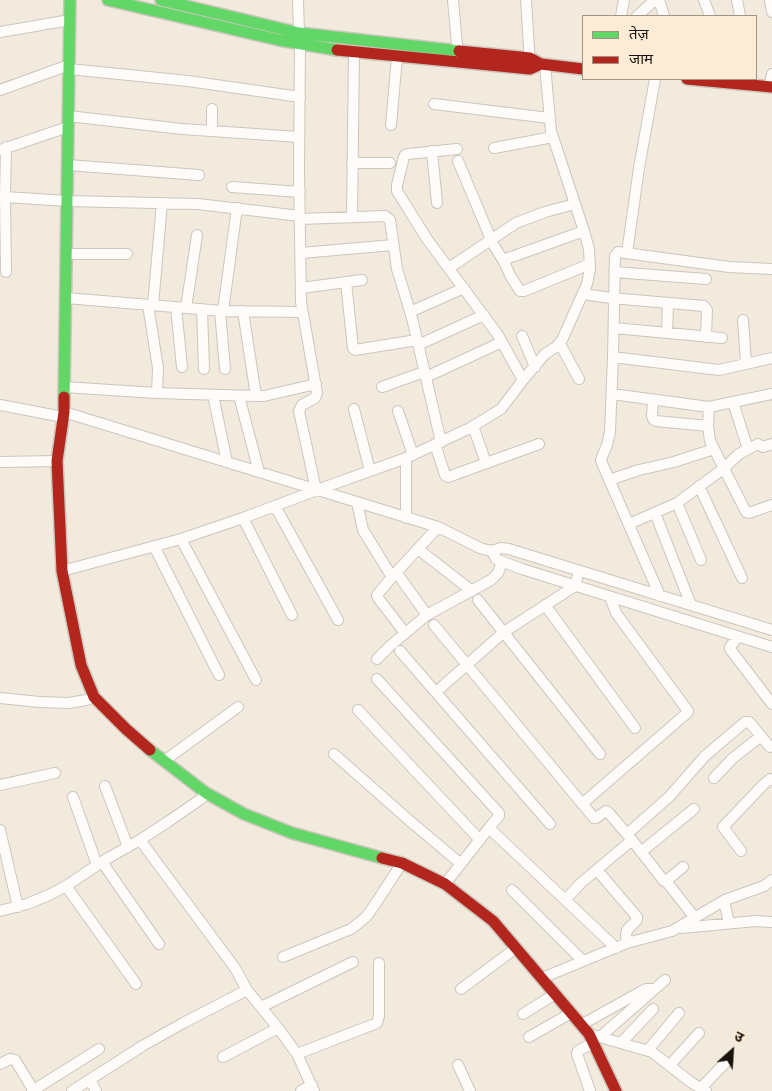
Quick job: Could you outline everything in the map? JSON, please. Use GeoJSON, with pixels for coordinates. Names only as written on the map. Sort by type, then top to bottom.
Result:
{"type":"FeatureCollection","features":[{"type":"Feature","properties":{"kind":"street"},"geometry":{"type":"LineString","coordinates":[[70,0],[64,415],[57,461],[62,571],[81,665],[94,697],[126,729],[206,793],[244,814],[308,838],[402,863],[445,884],[493,921],[594,1038],[616,1091]]}},
{"type":"Feature","properties":{"kind":"street"},"geometry":{"type":"LineString","coordinates":[[108,0],[279,40],[300,38],[458,51],[530,64]]}},
{"type":"Feature","properties":{"kind":"street"},"geometry":{"type":"LineString","coordinates":[[161,0],[201,5],[300,38],[354,52],[459,63],[543,64],[582,68]]}},
{"type":"Feature","properties":{"kind":"street"},"geometry":{"type":"LineString","coordinates":[[298,0],[300,38],[299,137],[302,312],[317,396],[302,405],[299,411],[316,490]]}},
{"type":"Feature","properties":{"kind":"street"},"geometry":{"type":"LineString","coordinates":[[453,0],[459,63]]}},
{"type":"Feature","properties":{"kind":"street"},"geometry":{"type":"LineString","coordinates":[[526,0],[530,64]]}},
{"type":"Feature","properties":{"kind":"street"},"geometry":{"type":"LineString","coordinates":[[621,15],[624,0]]}},
{"type":"Feature","properties":{"kind":"street"},"geometry":{"type":"LineString","coordinates":[[638,15],[655,0]]}},
{"type":"Feature","properties":{"kind":"street"},"geometry":{"type":"LineString","coordinates":[[659,0],[664,15]]}},
{"type":"Feature","properties":{"kind":"street"},"geometry":{"type":"LineString","coordinates":[[704,0],[710,15]]}},
{"type":"Feature","properties":{"kind":"street"},"geometry":{"type":"LineString","coordinates":[[736,0],[740,15]]}},
{"type":"Feature","properties":{"kind":"street"},"geometry":{"type":"LineString","coordinates":[[770,0],[772,12]]}},
{"type":"Feature","properties":{"kind":"street"},"geometry":{"type":"LineString","coordinates":[[0,32],[70,20]]}},
{"type":"Feature","properties":{"kind":"street"},"geometry":{"type":"LineString","coordinates":[[352,217],[354,52]]}},
{"type":"Feature","properties":{"kind":"street"},"geometry":{"type":"LineString","coordinates":[[391,125],[397,57]]}},
{"type":"Feature","properties":{"kind":"street"},"geometry":{"type":"LineString","coordinates":[[62,571],[181,539],[243,518],[410,456],[499,411],[547,352],[560,344],[589,278],[589,249],[552,137],[543,64]]}},
{"type":"Feature","properties":{"kind":"street"},"geometry":{"type":"LineString","coordinates":[[0,90],[69,67],[300,97]]}},
{"type":"Feature","properties":{"kind":"street"},"geometry":{"type":"LineString","coordinates":[[698,80],[771,87],[772,74]]}},
{"type":"Feature","properties":{"kind":"street"},"geometry":{"type":"LineString","coordinates":[[627,253],[639,168],[655,80]]}},
{"type":"Feature","properties":{"kind":"street"},"geometry":{"type":"LineString","coordinates":[[434,104],[549,118]]}},
{"type":"Feature","properties":{"kind":"street"},"geometry":{"type":"LineString","coordinates":[[212,108],[212,131]]}},
{"type":"Feature","properties":{"kind":"street"},"geometry":{"type":"LineString","coordinates":[[6,272],[3,149],[68,122],[299,137]]}},
{"type":"Feature","properties":{"kind":"street"},"geometry":{"type":"LineString","coordinates":[[494,148],[552,137]]}},
{"type":"Feature","properties":{"kind":"street"},"geometry":{"type":"LineString","coordinates":[[457,148],[405,155],[397,191],[427,239],[484,315],[502,342],[523,380]]}},
{"type":"Feature","properties":{"kind":"street"},"geometry":{"type":"LineString","coordinates":[[432,151],[437,203]]}},
{"type":"Feature","properties":{"kind":"street"},"geometry":{"type":"LineString","coordinates":[[458,161],[491,240],[511,277],[522,292],[590,264]]}},
{"type":"Feature","properties":{"kind":"street"},"geometry":{"type":"LineString","coordinates":[[352,163],[390,164]]}},
{"type":"Feature","properties":{"kind":"street"},"geometry":{"type":"LineString","coordinates":[[68,165],[199,176]]}},
{"type":"Feature","properties":{"kind":"street"},"geometry":{"type":"LineString","coordinates":[[232,187],[300,192]]}},
{"type":"Feature","properties":{"kind":"street"},"geometry":{"type":"LineString","coordinates":[[4,197],[67,201],[198,204],[300,217],[388,217],[397,269],[418,343],[446,477],[539,444]]}},
{"type":"Feature","properties":{"kind":"street"},"geometry":{"type":"LineString","coordinates":[[158,393],[158,368],[151,305],[162,203]]}},
{"type":"Feature","properties":{"kind":"street"},"geometry":{"type":"LineString","coordinates":[[449,268],[508,228],[526,219],[575,204]]}},
{"type":"Feature","properties":{"kind":"street"},"geometry":{"type":"LineString","coordinates":[[224,369],[222,311],[237,208]]}},
{"type":"Feature","properties":{"kind":"street"},"geometry":{"type":"LineString","coordinates":[[503,260],[584,231]]}},
{"type":"Feature","properties":{"kind":"street"},"geometry":{"type":"LineString","coordinates":[[182,368],[181,307],[197,235]]}},
{"type":"Feature","properties":{"kind":"street"},"geometry":{"type":"LineString","coordinates":[[301,253],[393,245]]}},
{"type":"Feature","properties":{"kind":"street"},"geometry":{"type":"LineString","coordinates":[[660,596],[601,459],[609,439],[612,394],[614,256],[618,252],[729,267],[772,269]]}},
{"type":"Feature","properties":{"kind":"street"},"geometry":{"type":"LineString","coordinates":[[66,254],[126,254]]}},
{"type":"Feature","properties":{"kind":"street"},"geometry":{"type":"LineString","coordinates":[[614,272],[706,279]]}},
{"type":"Feature","properties":{"kind":"street"},"geometry":{"type":"LineString","coordinates":[[301,288],[362,280]]}},
{"type":"Feature","properties":{"kind":"street"},"geometry":{"type":"LineString","coordinates":[[346,282],[353,348],[355,350],[418,343],[484,315]]}},
{"type":"Feature","properties":{"kind":"street"},"geometry":{"type":"LineString","coordinates":[[410,312],[464,288]]}},
{"type":"Feature","properties":{"kind":"street"},"geometry":{"type":"LineString","coordinates":[[583,294],[704,306],[708,310],[706,337]]}},
{"type":"Feature","properties":{"kind":"street"},"geometry":{"type":"LineString","coordinates":[[66,298],[222,311],[302,312]]}},
{"type":"Feature","properties":{"kind":"street"},"geometry":{"type":"LineString","coordinates":[[667,333],[668,303]]}},
{"type":"Feature","properties":{"kind":"street"},"geometry":{"type":"LineString","coordinates":[[202,309],[204,369]]}},
{"type":"Feature","properties":{"kind":"street"},"geometry":{"type":"LineString","coordinates":[[243,311],[256,396]]}},
{"type":"Feature","properties":{"kind":"street"},"geometry":{"type":"LineString","coordinates":[[744,320],[746,364]]}},
{"type":"Feature","properties":{"kind":"street"},"geometry":{"type":"LineString","coordinates":[[614,328],[722,338]]}},
{"type":"Feature","properties":{"kind":"street"},"geometry":{"type":"LineString","coordinates":[[522,336],[535,367]]}},
{"type":"Feature","properties":{"kind":"street"},"geometry":{"type":"LineString","coordinates":[[382,387],[425,375],[502,342]]}},
{"type":"Feature","properties":{"kind":"street"},"geometry":{"type":"LineString","coordinates":[[560,344],[579,378]]}},
{"type":"Feature","properties":{"kind":"street"},"geometry":{"type":"LineString","coordinates":[[613,357],[714,370],[772,358]]}},
{"type":"Feature","properties":{"kind":"street"},"geometry":{"type":"LineString","coordinates":[[64,387],[158,393],[264,396],[316,384]]}},
{"type":"Feature","properties":{"kind":"street"},"geometry":{"type":"LineString","coordinates":[[612,394],[709,407],[772,394]]}},
{"type":"Feature","properties":{"kind":"street"},"geometry":{"type":"LineString","coordinates":[[213,395],[227,462]]}},
{"type":"Feature","properties":{"kind":"street"},"geometry":{"type":"LineString","coordinates":[[239,396],[259,472]]}},
{"type":"Feature","properties":{"kind":"street"},"geometry":{"type":"LineString","coordinates":[[653,400],[652,416],[656,421],[708,426]]}},
{"type":"Feature","properties":{"kind":"street"},"geometry":{"type":"LineString","coordinates":[[733,402],[747,446],[750,448]]}},
{"type":"Feature","properties":{"kind":"street"},"geometry":{"type":"LineString","coordinates":[[0,405],[64,415],[227,462],[438,527],[480,548],[492,551],[501,548],[509,549],[772,630]]}},
{"type":"Feature","properties":{"kind":"street"},"geometry":{"type":"LineString","coordinates":[[709,407],[709,437],[723,469],[746,512],[771,507]]}},
{"type":"Feature","properties":{"kind":"street"},"geometry":{"type":"LineString","coordinates":[[354,409],[370,470]]}},
{"type":"Feature","properties":{"kind":"street"},"geometry":{"type":"LineString","coordinates":[[398,411],[410,456],[406,518]]}},
{"type":"Feature","properties":{"kind":"street"},"geometry":{"type":"LineString","coordinates":[[472,426],[486,463]]}},
{"type":"Feature","properties":{"kind":"street"},"geometry":{"type":"LineString","coordinates":[[629,524],[677,503],[723,469],[739,454],[757,444],[764,447],[772,444]]}},
{"type":"Feature","properties":{"kind":"street"},"geometry":{"type":"LineString","coordinates":[[609,480],[714,449]]}},
{"type":"Feature","properties":{"kind":"street"},"geometry":{"type":"LineString","coordinates":[[0,462],[57,461]]}},
{"type":"Feature","properties":{"kind":"street"},"geometry":{"type":"LineString","coordinates":[[699,486],[742,578]]}},
{"type":"Feature","properties":{"kind":"street"},"geometry":{"type":"LineString","coordinates":[[357,502],[363,530],[394,575],[427,615]]}},
{"type":"Feature","properties":{"kind":"street"},"geometry":{"type":"LineString","coordinates":[[677,503],[701,560]]}},
{"type":"Feature","properties":{"kind":"street"},"geometry":{"type":"LineString","coordinates":[[275,506],[338,620]]}},
{"type":"Feature","properties":{"kind":"street"},"geometry":{"type":"LineString","coordinates":[[655,513],[692,606]]}},
{"type":"Feature","properties":{"kind":"street"},"geometry":{"type":"LineString","coordinates":[[243,518],[292,615]]}},
{"type":"Feature","properties":{"kind":"street"},"geometry":{"type":"LineString","coordinates":[[405,633],[377,595],[438,527]]}},
{"type":"Feature","properties":{"kind":"street"},"geometry":{"type":"LineString","coordinates":[[181,539],[256,680]]}},
{"type":"Feature","properties":{"kind":"street"},"geometry":{"type":"LineString","coordinates":[[154,546],[219,675]]}},
{"type":"Feature","properties":{"kind":"street"},"geometry":{"type":"LineString","coordinates":[[418,548],[475,596],[600,754]]}},
{"type":"Feature","properties":{"kind":"street"},"geometry":{"type":"LineString","coordinates":[[492,551],[496,559],[503,563],[772,647]]}},
{"type":"Feature","properties":{"kind":"street"},"geometry":{"type":"LineString","coordinates":[[377,659],[427,615],[475,596],[495,576],[503,563]]}},
{"type":"Feature","properties":{"kind":"street"},"geometry":{"type":"LineString","coordinates":[[436,692],[504,632],[575,586],[580,571]]}},
{"type":"Feature","properties":{"kind":"street"},"geometry":{"type":"LineString","coordinates":[[582,804],[688,713],[613,609],[610,597]]}},
{"type":"Feature","properties":{"kind":"street"},"geometry":{"type":"LineString","coordinates":[[545,605],[635,728]]}},
{"type":"Feature","properties":{"kind":"street"},"geometry":{"type":"LineString","coordinates":[[434,625],[594,818],[607,811],[695,918]]}},
{"type":"Feature","properties":{"kind":"street"},"geometry":{"type":"LineString","coordinates":[[738,636],[730,649],[772,704]]}},
{"type":"Feature","properties":{"kind":"street"},"geometry":{"type":"LineString","coordinates":[[400,651],[550,824]]}},
{"type":"Feature","properties":{"kind":"street"},"geometry":{"type":"LineString","coordinates":[[377,679],[498,811],[498,816],[445,884]]}},
{"type":"Feature","properties":{"kind":"street"},"geometry":{"type":"LineString","coordinates":[[0,698],[69,703],[94,697]]}},
{"type":"Feature","properties":{"kind":"street"},"geometry":{"type":"LineString","coordinates":[[164,760],[238,707]]}},
{"type":"Feature","properties":{"kind":"street"},"geometry":{"type":"LineString","coordinates":[[358,710],[480,840]]}},
{"type":"Feature","properties":{"kind":"street"},"geometry":{"type":"LineString","coordinates":[[565,900],[669,797],[705,756],[746,722],[750,723],[770,747]]}},
{"type":"Feature","properties":{"kind":"street"},"geometry":{"type":"LineString","coordinates":[[714,778],[733,758],[761,736]]}},
{"type":"Feature","properties":{"kind":"street"},"geometry":{"type":"LineString","coordinates":[[334,754],[461,864]]}},
{"type":"Feature","properties":{"kind":"street"},"geometry":{"type":"LineString","coordinates":[[0,785],[55,773]]}},
{"type":"Feature","properties":{"kind":"street"},"geometry":{"type":"LineString","coordinates":[[741,851],[723,827],[753,795],[770,779],[772,780]]}},
{"type":"Feature","properties":{"kind":"street"},"geometry":{"type":"LineString","coordinates":[[105,786],[128,847]]}},
{"type":"Feature","properties":{"kind":"street"},"geometry":{"type":"LineString","coordinates":[[0,911],[49,895],[66,886],[100,863],[140,840],[206,793]]}},
{"type":"Feature","properties":{"kind":"street"},"geometry":{"type":"LineString","coordinates":[[73,797],[100,863],[159,944]]}},
{"type":"Feature","properties":{"kind":"street"},"geometry":{"type":"LineString","coordinates":[[641,852],[694,809]]}},
{"type":"Feature","properties":{"kind":"street"},"geometry":{"type":"LineString","coordinates":[[489,828],[616,948]]}},
{"type":"Feature","properties":{"kind":"street"},"geometry":{"type":"LineString","coordinates":[[0,830],[18,906]]}},
{"type":"Feature","properties":{"kind":"street"},"geometry":{"type":"LineString","coordinates":[[140,840],[234,968],[247,990],[297,1054],[314,1088],[301,1091]]}},
{"type":"Feature","properties":{"kind":"street"},"geometry":{"type":"LineString","coordinates":[[283,957],[351,929],[363,919],[402,863]]}},
{"type":"Feature","properties":{"kind":"street"},"geometry":{"type":"LineString","coordinates":[[666,881],[683,867]]}},
{"type":"Feature","properties":{"kind":"street"},"geometry":{"type":"LineString","coordinates":[[597,870],[637,917],[637,920],[627,930],[627,943]]}},
{"type":"Feature","properties":{"kind":"street"},"geometry":{"type":"LineString","coordinates":[[542,978],[627,943],[672,931],[724,901],[764,886],[772,880]]}},
{"type":"Feature","properties":{"kind":"street"},"geometry":{"type":"LineString","coordinates":[[66,886],[136,984]]}},
{"type":"Feature","properties":{"kind":"street"},"geometry":{"type":"LineString","coordinates":[[512,890],[583,961]]}},
{"type":"Feature","properties":{"kind":"street"},"geometry":{"type":"LineString","coordinates":[[724,901],[729,923]]}},
{"type":"Feature","properties":{"kind":"street"},"geometry":{"type":"LineString","coordinates":[[678,928],[756,921],[772,922]]}},
{"type":"Feature","properties":{"kind":"street"},"geometry":{"type":"LineString","coordinates":[[461,989],[516,948]]}},
{"type":"Feature","properties":{"kind":"street"},"geometry":{"type":"LineString","coordinates":[[261,1007],[353,962]]}},
{"type":"Feature","properties":{"kind":"street"},"geometry":{"type":"LineString","coordinates":[[297,1054],[377,1023],[379,1016],[380,964]]}},
{"type":"Feature","properties":{"kind":"street"},"geometry":{"type":"LineString","coordinates":[[590,1091],[577,1054],[578,1051],[665,980]]}},
{"type":"Feature","properties":{"kind":"street"},"geometry":{"type":"LineString","coordinates":[[72,1091],[144,1045],[247,990]]}},
{"type":"Feature","properties":{"kind":"street"},"geometry":{"type":"LineString","coordinates":[[581,1024],[642,991],[654,990]]}},
{"type":"Feature","properties":{"kind":"street"},"geometry":{"type":"LineString","coordinates":[[523,1014],[555,994]]}},
{"type":"Feature","properties":{"kind":"street"},"geometry":{"type":"LineString","coordinates":[[621,1043],[653,1009]]}},
{"type":"Feature","properties":{"kind":"street"},"geometry":{"type":"LineString","coordinates":[[529,1037],[571,1013]]}},
{"type":"Feature","properties":{"kind":"street"},"geometry":{"type":"LineString","coordinates":[[648,1050],[679,1013]]}},
{"type":"Feature","properties":{"kind":"street"},"geometry":{"type":"LineString","coordinates":[[223,1057],[278,1028]]}},
{"type":"Feature","properties":{"kind":"street"},"geometry":{"type":"LineString","coordinates":[[670,1065],[699,1033]]}},
{"type":"Feature","properties":{"kind":"street"},"geometry":{"type":"LineString","coordinates":[[594,1038],[648,1050],[659,1056],[703,1090],[728,1060]]}},
{"type":"Feature","properties":{"kind":"street"},"geometry":{"type":"LineString","coordinates":[[0,1064],[10,1059],[15,1060],[33,1091],[99,1049]]}},
{"type":"Feature","properties":{"kind":"street"},"geometry":{"type":"LineString","coordinates":[[458,1065],[470,1091]]}},
{"type":"Feature","properties":{"kind":"street"},"geometry":{"type":"LineString","coordinates":[[90,1080],[96,1091]]}},
{"type":"Feature","properties":{"kind":"traffic: fast"},"geometry":{"type":"LineString","coordinates":[[64,397],[70,0]]}},
{"type":"Feature","properties":{"kind":"traffic: fast"},"geometry":{"type":"LineString","coordinates":[[108,0],[279,40],[337,50]]}},
{"type":"Feature","properties":{"kind":"traffic: fast"},"geometry":{"type":"LineString","coordinates":[[161,0],[299,33],[459,51]]}},
{"type":"Feature","properties":{"kind":"traffic: fast"},"geometry":{"type":"LineString","coordinates":[[150,750],[206,793],[244,814],[292,833],[382,858]]}},
{"type":"Feature","properties":{"kind":"traffic: jam"},"geometry":{"type":"LineString","coordinates":[[337,50],[530,69],[541,64]]}},
{"type":"Feature","properties":{"kind":"traffic: jam"},"geometry":{"type":"LineString","coordinates":[[459,51],[530,58],[541,64],[582,69]]}},
{"type":"Feature","properties":{"kind":"traffic: jam"},"geometry":{"type":"LineString","coordinates":[[698,80],[772,87]]}},
{"type":"Feature","properties":{"kind":"traffic: jam"},"geometry":{"type":"LineString","coordinates":[[64,397],[64,412],[57,461],[62,571],[81,665],[94,697],[150,750]]}},
{"type":"Feature","properties":{"kind":"traffic: jam"},"geometry":{"type":"LineString","coordinates":[[382,858],[402,863],[445,884],[493,921],[589,1034],[616,1091]]}}]}
